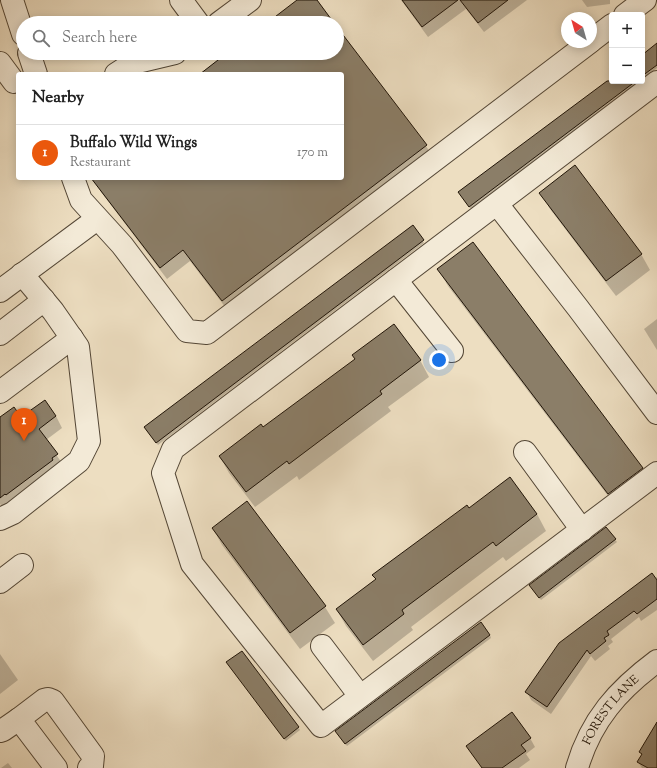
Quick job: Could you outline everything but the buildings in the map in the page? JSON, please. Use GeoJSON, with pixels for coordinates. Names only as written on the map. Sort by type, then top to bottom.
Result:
{"type":"FeatureCollection","features":[{"type":"Feature","properties":{"kind":"street"},"geometry":{"type":"LineString","coordinates":[[12,0],[17,16]]}},
{"type":"Feature","properties":{"kind":"street"},"geometry":{"type":"LineString","coordinates":[[181,0],[193,16]]}},
{"type":"Feature","properties":{"kind":"street"},"geometry":{"type":"LineString","coordinates":[[228,16],[250,0]]}},
{"type":"Feature","properties":{"kind":"street"},"geometry":{"type":"LineString","coordinates":[[629,12],[645,0]]}},
{"type":"Feature","properties":{"kind":"street"},"geometry":{"type":"LineString","coordinates":[[597,37],[609,27]]}},
{"type":"Feature","properties":{"kind":"street"},"geometry":{"type":"LineString","coordinates":[[74,180],[81,200],[122,245],[187,331],[207,333],[582,48]]}},
{"type":"Feature","properties":{"kind":"street"},"geometry":{"type":"LineString","coordinates":[[119,72],[133,63],[146,60]]}},
{"type":"Feature","properties":{"kind":"street"},"geometry":{"type":"LineString","coordinates":[[0,63],[18,72]]}},
{"type":"Feature","properties":{"kind":"street"},"geometry":{"type":"LineString","coordinates":[[657,82],[173,449],[163,473],[192,564],[321,726],[657,474]]}},
{"type":"Feature","properties":{"kind":"street"},"geometry":{"type":"LineString","coordinates":[[497,204],[657,413]]}},
{"type":"Feature","properties":{"kind":"street"},"geometry":{"type":"LineString","coordinates":[[0,291],[97,219]]}},
{"type":"Feature","properties":{"kind":"street"},"geometry":{"type":"LineString","coordinates":[[0,519],[13,513],[79,461],[89,441],[78,347],[44,300],[22,274]]}},
{"type":"Feature","properties":{"kind":"street"},"geometry":{"type":"LineString","coordinates":[[396,280],[452,351]]}},
{"type":"Feature","properties":{"kind":"street"},"geometry":{"type":"LineString","coordinates":[[0,334],[44,300]]}},
{"type":"Feature","properties":{"kind":"street"},"geometry":{"type":"LineString","coordinates":[[0,392],[72,338]]}},
{"type":"Feature","properties":{"kind":"street"},"geometry":{"type":"LineString","coordinates":[[525,452],[582,530]]}},
{"type":"Feature","properties":{"kind":"street"},"geometry":{"type":"LineString","coordinates":[[0,582],[22,565]]}},
{"type":"Feature","properties":{"kind":"street"},"geometry":{"type":"LineString","coordinates":[[322,646],[360,696]]}},
{"type":"Feature","properties":{"kind":"street","name":"FOREST LANE"},"geometry":{"type":"LineString","coordinates":[[577,768],[590,734],[604,712],[625,687],[657,661]]}},
{"type":"Feature","properties":{"kind":"street"},"geometry":{"type":"LineString","coordinates":[[0,731],[44,700],[48,699],[53,701],[94,756],[92,766],[89,768]]}},
{"type":"Feature","properties":{"kind":"street"},"geometry":{"type":"LineString","coordinates":[[19,719],[56,768]]}},
{"type":"Feature","properties":{"kind":"place","name":"Buffalo Wild Wings"},"geometry":{"type":"Point","coordinates":[24,441]}}]}
